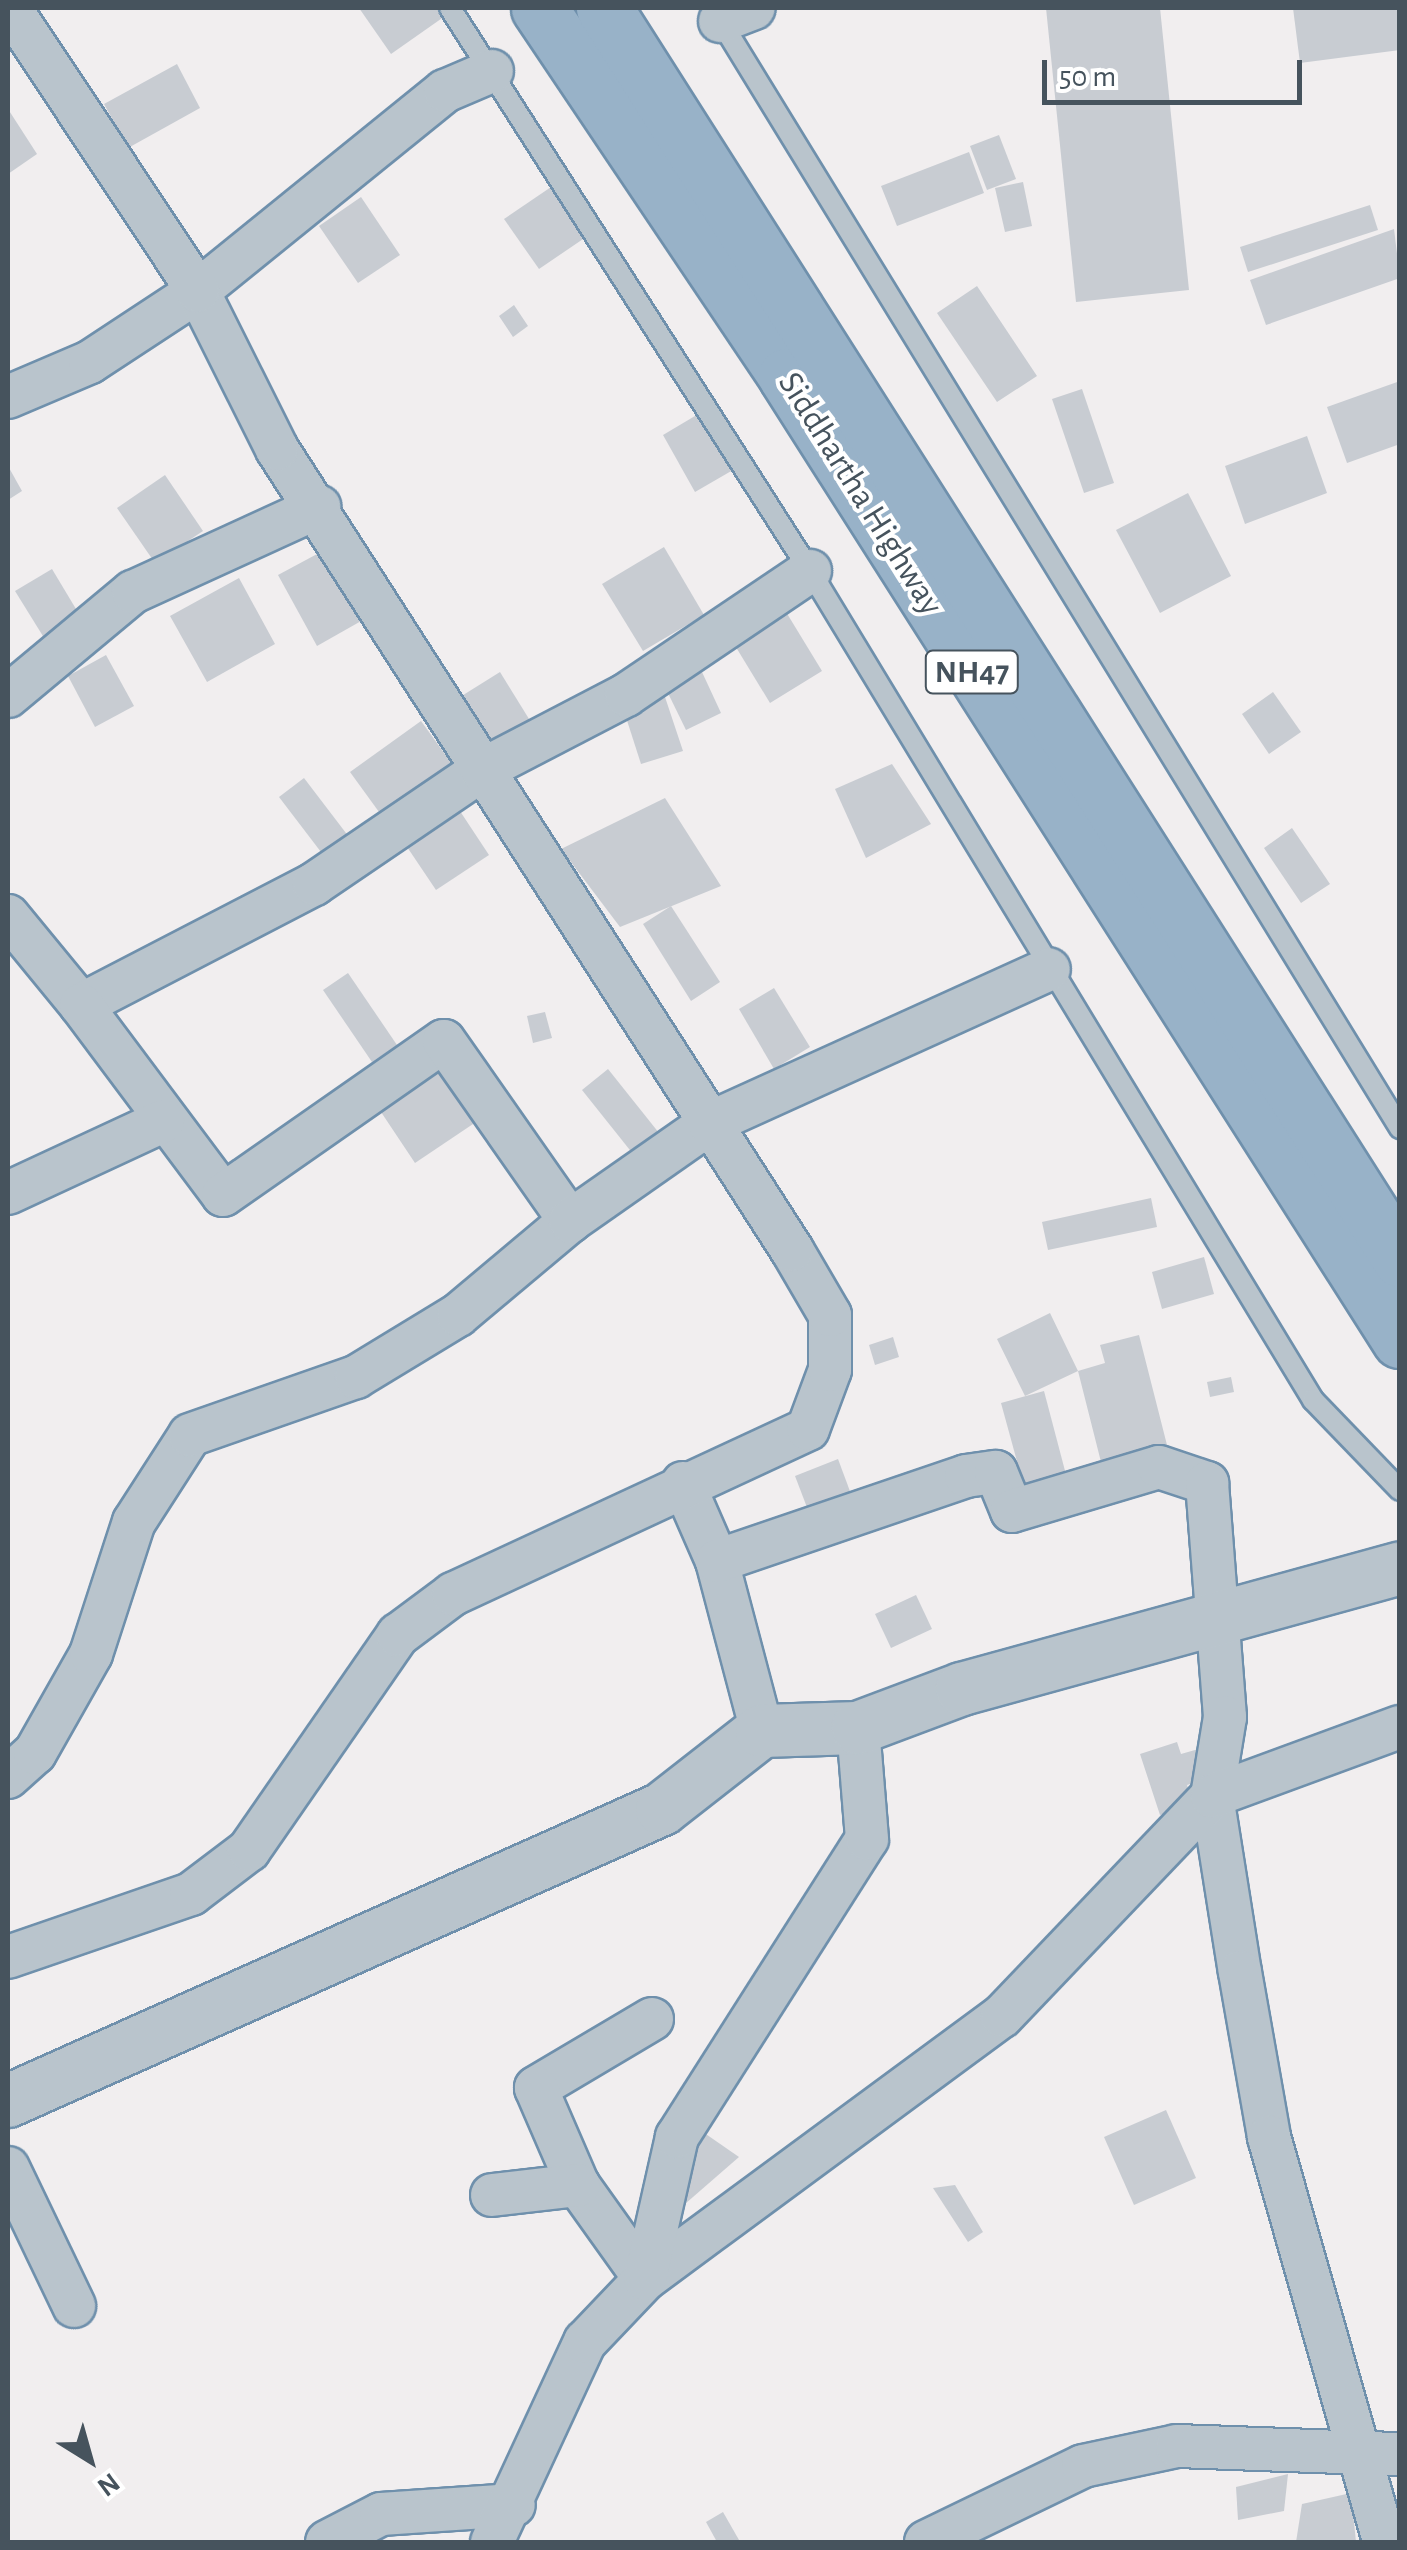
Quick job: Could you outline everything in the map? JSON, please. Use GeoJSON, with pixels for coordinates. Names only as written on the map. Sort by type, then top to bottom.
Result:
{"type":"FeatureCollection","features":[{"type":"Feature","properties":{"kind":"highway","name":"Siddhartha Highway"},"geometry":{"type":"LineString","coordinates":[[539,8],[786,376],[1400,1340]]}},
{"type":"Feature","properties":{"kind":"highway","name":"Siddhartha Highway"},"geometry":{"type":"LineString","coordinates":[[604,8],[1400,1260]]}},
{"type":"Feature","properties":{"kind":"street"},"geometry":{"type":"LineString","coordinates":[[8,1957],[190,1894],[249,1850],[398,1635],[453,1594],[683,1482],[808,1429],[830,1370],[830,1315],[319,507],[277,450],[198,291],[10,8]]}},
{"type":"Feature","properties":{"kind":"street"},"geometry":{"type":"LineString","coordinates":[[8,397],[90,362],[198,291],[444,91],[492,71]]}},
{"type":"Feature","properties":{"kind":"street"},"geometry":{"type":"LineString","coordinates":[[8,696],[133,592],[319,507]]}},
{"type":"Feature","properties":{"kind":"street"},"geometry":{"type":"LineString","coordinates":[[81,1005],[314,884],[482,770],[626,695],[810,571]]}},
{"type":"Feature","properties":{"kind":"street"},"geometry":{"type":"LineString","coordinates":[[8,916],[81,1005],[163,1121],[224,1195],[444,1041],[570,1220]]}},
{"type":"Feature","properties":{"kind":"street"},"geometry":{"type":"LineString","coordinates":[[8,1777],[35,1753],[91,1654],[134,1522],[190,1435],[356,1376],[458,1315],[570,1220],[710,1123],[1049,969]]}},
{"type":"Feature","properties":{"kind":"street"},"geometry":{"type":"LineString","coordinates":[[8,1193],[163,1121]]}},
{"type":"Feature","properties":{"kind":"street"},"geometry":{"type":"LineString","coordinates":[[716,1560],[966,1476],[996,1472],[1012,1511],[1159,1468],[1182,1470],[1207,1483],[1225,1718],[1212,1796],[1269,2137],[1380,2450],[1384,2542]]}},
{"type":"Feature","properties":{"kind":"street"},"geometry":{"type":"LineString","coordinates":[[683,1482],[716,1560],[762,1731]]}},
{"type":"Feature","properties":{"kind":"street"},"geometry":{"type":"LineString","coordinates":[[8,2101],[662,1808],[762,1731],[858,1728],[962,1689],[1218,1625],[1400,1568]]}},
{"type":"Feature","properties":{"kind":"street"},"geometry":{"type":"LineString","coordinates":[[492,2542],[514,2505],[585,2342],[645,2279],[1002,2016],[1212,1796],[1400,1727]]}},
{"type":"Feature","properties":{"kind":"street"},"geometry":{"type":"LineString","coordinates":[[645,2279],[677,2137],[867,1839],[858,1728]]}},
{"type":"Feature","properties":{"kind":"street"},"geometry":{"type":"LineString","coordinates":[[645,2279],[578,2185],[536,2088],[652,2019]]}},
{"type":"Feature","properties":{"kind":"street"},"geometry":{"type":"LineString","coordinates":[[8,2168],[74,2306]]}},
{"type":"Feature","properties":{"kind":"street"},"geometry":{"type":"LineString","coordinates":[[492,2196],[578,2185]]}},
{"type":"Feature","properties":{"kind":"street"},"geometry":{"type":"LineString","coordinates":[[926,2542],[1083,2466],[1177,2446],[1380,2450]]}},
{"type":"Feature","properties":{"kind":"street"},"geometry":{"type":"LineString","coordinates":[[328,2542],[381,2514],[514,2505]]}},
{"type":"Feature","properties":{"kind":"lane"},"geometry":{"type":"LineString","coordinates":[[450,8],[810,571],[1314,1400],[1400,1490]]}},
{"type":"Feature","properties":{"kind":"lane"},"geometry":{"type":"LineString","coordinates":[[728,12],[1400,1128]]}},
{"type":"Feature","properties":{"kind":"building"},"geometry":{"type":"Polygon","coordinates":[[[359,8],[444,8],[448,14],[391,54],[359,8]]]}},
{"type":"Feature","properties":{"kind":"building"},"geometry":{"type":"Polygon","coordinates":[[[1046,8],[1160,8],[1189,290],[1076,302],[1046,8]]]}},
{"type":"Feature","properties":{"kind":"building"},"geometry":{"type":"Polygon","coordinates":[[[1293,8],[1400,8],[1400,50],[1300,63],[1293,8]]]}},
{"type":"Feature","properties":{"kind":"building"},"geometry":{"type":"Polygon","coordinates":[[[177,64],[200,108],[128,148],[104,104],[177,64]]]}},
{"type":"Feature","properties":{"kind":"building"},"geometry":{"type":"Polygon","coordinates":[[[8,109],[37,154],[8,174],[8,109]]]}},
{"type":"Feature","properties":{"kind":"building"},"geometry":{"type":"Polygon","coordinates":[[[999,135],[1016,179],[987,190],[970,146],[999,135]]]}},
{"type":"Feature","properties":{"kind":"building"},"geometry":{"type":"Polygon","coordinates":[[[969,152],[984,193],[897,226],[881,186],[969,152]]]}},
{"type":"Feature","properties":{"kind":"building"},"geometry":{"type":"Polygon","coordinates":[[[1023,182],[1032,226],[1005,232],[995,188],[1023,182]]]}},
{"type":"Feature","properties":{"kind":"building"},"geometry":{"type":"Polygon","coordinates":[[[554,185],[589,235],[539,269],[504,219],[554,185]]]}},
{"type":"Feature","properties":{"kind":"building"},"geometry":{"type":"Polygon","coordinates":[[[361,197],[400,255],[358,283],[319,226],[361,197]]]}},
{"type":"Feature","properties":{"kind":"building"},"geometry":{"type":"Polygon","coordinates":[[[1370,205],[1378,230],[1248,272],[1240,247],[1370,205]]]}},
{"type":"Feature","properties":{"kind":"building"},"geometry":{"type":"Polygon","coordinates":[[[1394,229],[1400,278],[1266,325],[1250,280],[1394,229]]]}},
{"type":"Feature","properties":{"kind":"building"},"geometry":{"type":"Polygon","coordinates":[[[977,286],[1037,376],[997,402],[937,313],[977,286]]]}},
{"type":"Feature","properties":{"kind":"building"},"geometry":{"type":"Polygon","coordinates":[[[514,305],[528,326],[513,337],[499,316],[514,305]]]}},
{"type":"Feature","properties":{"kind":"building"},"geometry":{"type":"Polygon","coordinates":[[[1400,381],[1400,444],[1347,463],[1327,407],[1400,381]]]}},
{"type":"Feature","properties":{"kind":"building"},"geometry":{"type":"Polygon","coordinates":[[[1082,389],[1114,483],[1084,493],[1052,399],[1082,389]]]}},
{"type":"Feature","properties":{"kind":"building"},"geometry":{"type":"Polygon","coordinates":[[[700,413],[733,470],[695,492],[663,435],[700,413]]]}},
{"type":"Feature","properties":{"kind":"building"},"geometry":{"type":"Polygon","coordinates":[[[1307,436],[1327,493],[1245,524],[1225,466],[1307,436]]]}},
{"type":"Feature","properties":{"kind":"building"},"geometry":{"type":"Polygon","coordinates":[[[8,466],[22,491],[8,500],[8,466]]]}},
{"type":"Feature","properties":{"kind":"building"},"geometry":{"type":"Polygon","coordinates":[[[165,475],[203,531],[155,563],[117,508],[165,475]]]}},
{"type":"Feature","properties":{"kind":"building"},"geometry":{"type":"Polygon","coordinates":[[[1188,493],[1231,576],[1160,613],[1116,530],[1188,493]]]}},
{"type":"Feature","properties":{"kind":"building"},"geometry":{"type":"Polygon","coordinates":[[[332,546],[370,616],[317,646],[278,575],[332,546]]]}},
{"type":"Feature","properties":{"kind":"building"},"geometry":{"type":"Polygon","coordinates":[[[664,547],[704,615],[643,651],[602,584],[664,547]]]}},
{"type":"Feature","properties":{"kind":"building"},"geometry":{"type":"Polygon","coordinates":[[[52,569],[82,619],[46,641],[15,591],[52,569]]]}},
{"type":"Feature","properties":{"kind":"building"},"geometry":{"type":"Polygon","coordinates":[[[239,578],[275,644],[207,682],[170,616],[239,578]]]}},
{"type":"Feature","properties":{"kind":"building"},"geometry":{"type":"Polygon","coordinates":[[[783,607],[822,671],[770,703],[731,639],[783,607]]]}},
{"type":"Feature","properties":{"kind":"building"},"geometry":{"type":"Polygon","coordinates":[[[106,655],[134,706],[95,727],[68,676],[106,655]]]}},
{"type":"Feature","properties":{"kind":"building"},"geometry":{"type":"Polygon","coordinates":[[[500,672],[534,727],[494,752],[460,697],[500,672]]]}},
{"type":"Feature","properties":{"kind":"building"},"geometry":{"type":"Polygon","coordinates":[[[702,672],[721,713],[686,730],[666,689],[702,672]]]}},
{"type":"Feature","properties":{"kind":"building"},"geometry":{"type":"Polygon","coordinates":[[[1273,692],[1301,732],[1269,754],[1242,714],[1273,692]]]}},
{"type":"Feature","properties":{"kind":"building"},"geometry":{"type":"Polygon","coordinates":[[[664,694],[683,751],[641,764],[623,708],[664,694]]]}},
{"type":"Feature","properties":{"kind":"building"},"geometry":{"type":"Polygon","coordinates":[[[421,721],[458,772],[387,823],[350,772],[421,721]]]}},
{"type":"Feature","properties":{"kind":"building"},"geometry":{"type":"Polygon","coordinates":[[[892,764],[931,824],[866,858],[835,789],[892,764]]]}},
{"type":"Feature","properties":{"kind":"building"},"geometry":{"type":"Polygon","coordinates":[[[304,778],[349,837],[324,856],[279,797],[304,778]]]}},
{"type":"Feature","properties":{"kind":"building"},"geometry":{"type":"Polygon","coordinates":[[[665,798],[721,886],[620,927],[561,849],[665,798]]]}},
{"type":"Feature","properties":{"kind":"building"},"geometry":{"type":"Polygon","coordinates":[[[452,799],[489,855],[436,890],[399,835],[452,799]]]}},
{"type":"Feature","properties":{"kind":"building"},"geometry":{"type":"Polygon","coordinates":[[[1292,828],[1330,884],[1301,903],[1264,848],[1292,828]]]}},
{"type":"Feature","properties":{"kind":"building"},"geometry":{"type":"Polygon","coordinates":[[[671,906],[720,982],[691,1001],[643,924],[671,906]]]}},
{"type":"Feature","properties":{"kind":"building"},"geometry":{"type":"Polygon","coordinates":[[[348,973],[397,1045],[372,1062],[323,990],[348,973]]]}},
{"type":"Feature","properties":{"kind":"building"},"geometry":{"type":"Polygon","coordinates":[[[774,988],[810,1047],[774,1069],[739,1009],[774,988]]]}},
{"type":"Feature","properties":{"kind":"building"},"geometry":{"type":"Polygon","coordinates":[[[545,1012],[552,1038],[533,1043],[527,1016],[545,1012]]]}},
{"type":"Feature","properties":{"kind":"building"},"geometry":{"type":"Polygon","coordinates":[[[436,1058],[479,1120],[415,1163],[373,1100],[436,1058]]]}},
{"type":"Feature","properties":{"kind":"building"},"geometry":{"type":"Polygon","coordinates":[[[608,1069],[667,1143],[641,1164],[582,1090],[608,1069]]]}},
{"type":"Feature","properties":{"kind":"building"},"geometry":{"type":"Polygon","coordinates":[[[1151,1198],[1157,1227],[1048,1250],[1042,1222],[1151,1198]]]}},
{"type":"Feature","properties":{"kind":"building"},"geometry":{"type":"Polygon","coordinates":[[[1204,1257],[1214,1294],[1162,1309],[1152,1272],[1204,1257]]]}},
{"type":"Feature","properties":{"kind":"building"},"geometry":{"type":"Polygon","coordinates":[[[1050,1313],[1078,1371],[1025,1396],[997,1339],[1050,1313]]]}},
{"type":"Feature","properties":{"kind":"building"},"geometry":{"type":"Polygon","coordinates":[[[1139,1335],[1167,1445],[1101,1462],[1078,1371],[1105,1363],[1100,1345],[1139,1335]]]}},
{"type":"Feature","properties":{"kind":"building"},"geometry":{"type":"Polygon","coordinates":[[[893,1337],[899,1357],[875,1365],[869,1345],[893,1337]]]}},
{"type":"Feature","properties":{"kind":"building"},"geometry":{"type":"Polygon","coordinates":[[[1231,1377],[1234,1392],[1210,1397],[1207,1382],[1231,1377]]]}},
{"type":"Feature","properties":{"kind":"building"},"geometry":{"type":"Polygon","coordinates":[[[1044,1391],[1069,1486],[1027,1498],[1001,1403],[1044,1391]]]}},
{"type":"Feature","properties":{"kind":"building"},"geometry":{"type":"Polygon","coordinates":[[[838,1459],[851,1494],[808,1510],[795,1476],[838,1459]]]}},
{"type":"Feature","properties":{"kind":"building"},"geometry":{"type":"Polygon","coordinates":[[[916,1595],[932,1629],[891,1648],[875,1614],[916,1595]]]}},
{"type":"Feature","properties":{"kind":"building"},"geometry":{"type":"Polygon","coordinates":[[[1177,1742],[1181,1754],[1202,1748],[1211,1777],[1187,1785],[1193,1804],[1160,1815],[1140,1754],[1177,1742]]]}},
{"type":"Feature","properties":{"kind":"building"},"geometry":{"type":"Polygon","coordinates":[[[1166,2110],[1196,2178],[1134,2205],[1104,2137],[1166,2110]]]}},
{"type":"Feature","properties":{"kind":"building"},"geometry":{"type":"Polygon","coordinates":[[[700,2130],[739,2157],[670,2217],[700,2130]]]}},
{"type":"Feature","properties":{"kind":"building"},"geometry":{"type":"Polygon","coordinates":[[[955,2185],[983,2232],[968,2242],[933,2188],[955,2185]]]}},
{"type":"Feature","properties":{"kind":"building"},"geometry":{"type":"Polygon","coordinates":[[[1288,2474],[1284,2511],[1238,2520],[1236,2487],[1288,2474]]]}},
{"type":"Feature","properties":{"kind":"building"},"geometry":{"type":"Polygon","coordinates":[[[1351,2493],[1356,2542],[1296,2542],[1302,2504],[1351,2493]]]}},
{"type":"Feature","properties":{"kind":"building"},"geometry":{"type":"Polygon","coordinates":[[[723,2512],[739,2540],[717,2542],[706,2522],[723,2512]]]}}]}
